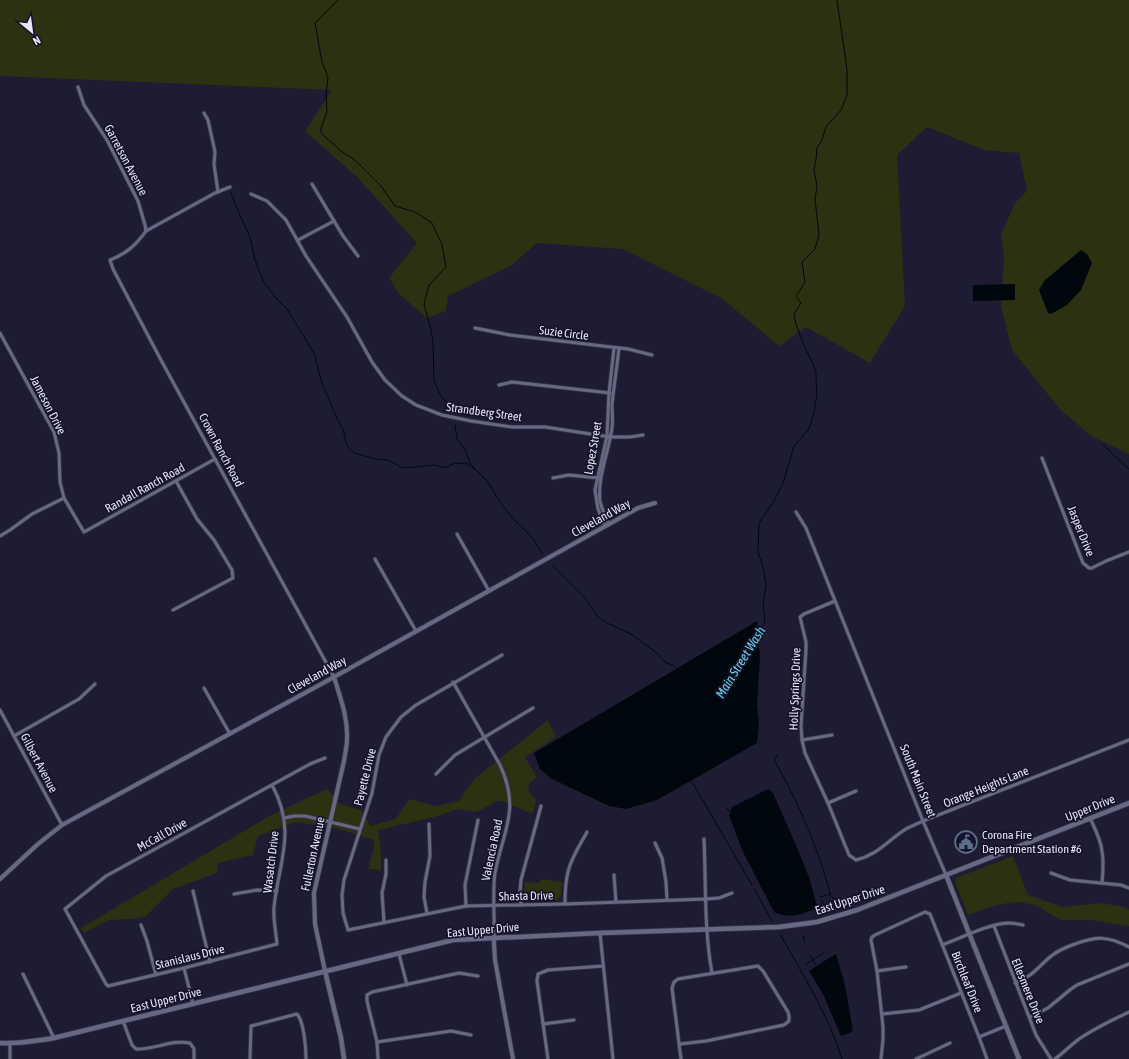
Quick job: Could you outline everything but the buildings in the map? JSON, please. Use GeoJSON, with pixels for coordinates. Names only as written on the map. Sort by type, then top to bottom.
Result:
{"type":"FeatureCollection","features":[{"type":"Feature","properties":{"kind":"main road","name":"Upper Drive"},"geometry":{"type":"LineString","coordinates":[[946,875],[1129,803]]}},
{"type":"Feature","properties":{"kind":"main road","name":"East Upper Drive"},"geometry":{"type":"LineString","coordinates":[[0,1043],[54,1038],[453,940],[779,927],[817,922],[857,910],[946,875]]}},
{"type":"Feature","properties":{"kind":"main road","name":"South Main Street"},"geometry":{"type":"LineString","coordinates":[[946,875],[1019,1059]]}},
{"type":"Feature","properties":{"kind":"main road","name":"Fullerton Avenue"},"geometry":{"type":"LineString","coordinates":[[325,971],[341,1038],[344,1059]]}},
{"type":"Feature","properties":{"kind":"street","name":"Garretson Avenue"},"geometry":{"type":"LineString","coordinates":[[78,87],[84,106],[107,140],[138,201],[146,231]]}},
{"type":"Feature","properties":{"kind":"street"},"geometry":{"type":"LineString","coordinates":[[204,113],[208,120],[216,152],[214,164],[218,192]]}},
{"type":"Feature","properties":{"kind":"street"},"geometry":{"type":"LineString","coordinates":[[312,184],[343,236],[358,256]]}},
{"type":"Feature","properties":{"kind":"street"},"geometry":{"type":"LineString","coordinates":[[146,231],[230,187]]}},
{"type":"Feature","properties":{"kind":"street","name":"Strandberg Street"},"geometry":{"type":"LineString","coordinates":[[251,194],[267,201],[286,220],[306,256],[347,317],[372,362],[385,380],[402,396],[416,405],[442,415],[464,420],[512,427],[567,430],[630,438],[643,436]]}},
{"type":"Feature","properties":{"kind":"street"},"geometry":{"type":"LineString","coordinates":[[298,240],[334,221]]}},
{"type":"Feature","properties":{"kind":"street","name":"Crown Ranch Road"},"geometry":{"type":"LineString","coordinates":[[146,231],[138,243],[116,258],[110,260],[113,269],[334,677]]}},
{"type":"Feature","properties":{"kind":"street","name":"Suzie Circle"},"geometry":{"type":"LineString","coordinates":[[475,328],[510,335],[628,349],[652,355]]}},
{"type":"Feature","properties":{"kind":"street","name":"Jameson Drive"},"geometry":{"type":"LineString","coordinates":[[0,333],[54,432],[59,453],[60,482],[64,498],[84,532]]}},
{"type":"Feature","properties":{"kind":"street","name":"Lopez Street"},"geometry":{"type":"LineString","coordinates":[[609,436],[609,393],[614,348]]}},
{"type":"Feature","properties":{"kind":"street","name":"Lopez Street"},"geometry":{"type":"LineString","coordinates":[[607,525],[600,501],[599,478],[609,436],[619,348]]}},
{"type":"Feature","properties":{"kind":"street"},"geometry":{"type":"LineString","coordinates":[[499,385],[512,382],[613,393]]}},
{"type":"Feature","properties":{"kind":"street","name":"Jasper Drive"},"geometry":{"type":"LineString","coordinates":[[1042,458],[1083,563],[1089,568],[1092,568],[1129,552]]}},
{"type":"Feature","properties":{"kind":"street","name":"Randall Ranch Road"},"geometry":{"type":"LineString","coordinates":[[84,532],[215,459]]}},
{"type":"Feature","properties":{"kind":"street"},"geometry":{"type":"LineString","coordinates":[[553,478],[570,475],[599,478]]}},
{"type":"Feature","properties":{"kind":"street"},"geometry":{"type":"LineString","coordinates":[[173,610],[233,578],[232,570],[214,540],[197,519],[176,481]]}},
{"type":"Feature","properties":{"kind":"street"},"geometry":{"type":"LineString","coordinates":[[0,536],[32,514],[64,498]]}},
{"type":"Feature","properties":{"kind":"street","name":"Cleveland Way"},"geometry":{"type":"LineString","coordinates":[[0,879],[38,844],[62,825],[334,677],[638,508],[655,503]]}},
{"type":"Feature","properties":{"kind":"street","name":"South Main Street"},"geometry":{"type":"LineString","coordinates":[[796,512],[806,528],[946,875]]}},
{"type":"Feature","properties":{"kind":"street"},"geometry":{"type":"LineString","coordinates":[[457,534],[489,591]]}},
{"type":"Feature","properties":{"kind":"street"},"geometry":{"type":"LineString","coordinates":[[375,559],[416,631]]}},
{"type":"Feature","properties":{"kind":"street","name":"Holly Springs Drive"},"geometry":{"type":"LineString","coordinates":[[835,602],[800,617],[806,642],[801,726],[802,740],[805,753],[849,854],[856,860]]}},
{"type":"Feature","properties":{"kind":"street","name":"Payette Drive"},"geometry":{"type":"LineString","coordinates":[[348,930],[342,913],[344,880],[372,793],[379,755],[386,737],[401,717],[416,704],[452,682],[502,655]]}},
{"type":"Feature","properties":{"kind":"street","name":"Fullerton Avenue"},"geometry":{"type":"LineString","coordinates":[[325,971],[315,924],[314,893],[344,761],[347,740],[347,726],[344,710],[334,677]]}},
{"type":"Feature","properties":{"kind":"street","name":"Valencia Road"},"geometry":{"type":"LineString","coordinates":[[452,682],[496,757],[505,775],[510,795],[509,819],[494,886],[494,944],[495,960],[512,1059]]}},
{"type":"Feature","properties":{"kind":"street"},"geometry":{"type":"LineString","coordinates":[[14,736],[79,699],[95,684]]}},
{"type":"Feature","properties":{"kind":"street"},"geometry":{"type":"LineString","coordinates":[[204,688],[230,734]]}},
{"type":"Feature","properties":{"kind":"street"},"geometry":{"type":"LineString","coordinates":[[436,774],[455,755],[533,708]]}},
{"type":"Feature","properties":{"kind":"street","name":"Gilbert Avenue"},"geometry":{"type":"LineString","coordinates":[[0,710],[62,825]]}},
{"type":"Feature","properties":{"kind":"street"},"geometry":{"type":"LineString","coordinates":[[802,740],[832,735]]}},
{"type":"Feature","properties":{"kind":"street","name":"Orange Heights Lane"},"geometry":{"type":"LineString","coordinates":[[856,860],[866,858],[906,830],[923,821],[1129,740]]}},
{"type":"Feature","properties":{"kind":"street","name":"McCall Drive"},"geometry":{"type":"LineString","coordinates":[[108,986],[65,908],[106,876],[310,764],[325,758]]}},
{"type":"Feature","properties":{"kind":"street","name":"Wasatch Drive"},"geometry":{"type":"LineString","coordinates":[[272,785],[279,800],[284,818],[285,833],[274,909],[277,944]]}},
{"type":"Feature","properties":{"kind":"street"},"geometry":{"type":"LineString","coordinates":[[828,803],[856,791]]}},
{"type":"Feature","properties":{"kind":"street"},"geometry":{"type":"LineString","coordinates":[[520,905],[521,880],[541,806]]}},
{"type":"Feature","properties":{"kind":"street"},"geometry":{"type":"LineString","coordinates":[[284,818],[306,816],[360,829]]}},
{"type":"Feature","properties":{"kind":"street"},"geometry":{"type":"LineString","coordinates":[[1090,818],[1102,850],[1102,883]]}},
{"type":"Feature","properties":{"kind":"street"},"geometry":{"type":"LineString","coordinates":[[466,906],[465,885],[478,820]]}},
{"type":"Feature","properties":{"kind":"street"},"geometry":{"type":"LineString","coordinates":[[427,913],[424,897],[430,856],[428,824]]}},
{"type":"Feature","properties":{"kind":"street"},"geometry":{"type":"LineString","coordinates":[[565,904],[567,873],[587,832]]}},
{"type":"Feature","properties":{"kind":"street"},"geometry":{"type":"LineString","coordinates":[[704,839],[707,930],[712,973]]}},
{"type":"Feature","properties":{"kind":"street"},"geometry":{"type":"LineString","coordinates":[[655,843],[662,858],[666,882],[666,900]]}},
{"type":"Feature","properties":{"kind":"street"},"geometry":{"type":"LineString","coordinates":[[384,922],[382,894],[386,874],[386,860]]}},
{"type":"Feature","properties":{"kind":"street"},"geometry":{"type":"LineString","coordinates":[[1051,873],[1070,880],[1121,885],[1129,888]]}},
{"type":"Feature","properties":{"kind":"street"},"geometry":{"type":"LineString","coordinates":[[614,875],[616,902]]}},
{"type":"Feature","properties":{"kind":"street"},"geometry":{"type":"LineString","coordinates":[[234,894],[257,890],[277,892]]}},
{"type":"Feature","properties":{"kind":"street"},"geometry":{"type":"LineString","coordinates":[[193,891],[210,962]]}},
{"type":"Feature","properties":{"kind":"street","name":"Shasta Drive"},"geometry":{"type":"LineString","coordinates":[[348,930],[466,906],[706,899],[719,898],[732,893]]}},
{"type":"Feature","properties":{"kind":"street","name":"Birchleaf Drive"},"geometry":{"type":"LineString","coordinates":[[877,971],[872,937],[925,912],[928,912],[987,1059]]}},
{"type":"Feature","properties":{"kind":"street"},"geometry":{"type":"LineString","coordinates":[[942,945],[994,926],[1008,923],[1023,925]]}},
{"type":"Feature","properties":{"kind":"street"},"geometry":{"type":"LineString","coordinates":[[141,925],[156,975]]}},
{"type":"Feature","properties":{"kind":"street","name":"Ellesmere Drive"},"geometry":{"type":"LineString","coordinates":[[994,926],[1036,1035],[1051,1059]]}},
{"type":"Feature","properties":{"kind":"street"},"geometry":{"type":"LineString","coordinates":[[600,933],[613,1059]]}},
{"type":"Feature","properties":{"kind":"street"},"geometry":{"type":"LineString","coordinates":[[1015,983],[1026,979],[1057,952],[1090,939],[1099,938],[1112,940],[1129,947]]}},
{"type":"Feature","properties":{"kind":"street","name":"Stanislaus Drive"},"geometry":{"type":"LineString","coordinates":[[108,986],[210,962],[277,944]]}},
{"type":"Feature","properties":{"kind":"street"},"geometry":{"type":"LineString","coordinates":[[399,954],[407,985]]}},
{"type":"Feature","properties":{"kind":"street"},"geometry":{"type":"LineString","coordinates":[[1030,1017],[1048,1008],[1071,989],[1129,964]]}},
{"type":"Feature","properties":{"kind":"street"},"geometry":{"type":"LineString","coordinates":[[548,1059],[537,981],[538,974],[548,970],[603,966]]}},
{"type":"Feature","properties":{"kind":"street"},"geometry":{"type":"LineString","coordinates":[[680,1044],[706,1041],[784,1025],[788,1021],[788,1012],[763,971],[758,966],[750,966],[678,979],[674,982],[672,988],[681,1059]]}},
{"type":"Feature","properties":{"kind":"street"},"geometry":{"type":"LineString","coordinates":[[881,1059],[883,1039],[882,1014],[877,971],[906,967]]}},
{"type":"Feature","properties":{"kind":"street"},"geometry":{"type":"LineString","coordinates":[[184,968],[193,1004]]}},
{"type":"Feature","properties":{"kind":"street"},"geometry":{"type":"LineString","coordinates":[[378,1059],[377,1042],[369,1013],[367,995],[372,992],[458,973],[478,976]]}},
{"type":"Feature","properties":{"kind":"street"},"geometry":{"type":"LineString","coordinates":[[22,974],[54,1038]]}},
{"type":"Feature","properties":{"kind":"street"},"geometry":{"type":"LineString","coordinates":[[882,1014],[919,1010],[961,993]]}},
{"type":"Feature","properties":{"kind":"street"},"geometry":{"type":"LineString","coordinates":[[1055,1059],[1079,1039],[1111,1020],[1129,1012]]}},
{"type":"Feature","properties":{"kind":"street"},"geometry":{"type":"LineString","coordinates":[[250,1059],[251,1026],[297,1014],[300,1018],[306,1045],[306,1059]]}},
{"type":"Feature","properties":{"kind":"street"},"geometry":{"type":"LineString","coordinates":[[543,1024],[574,1020]]}},
{"type":"Feature","properties":{"kind":"street"},"geometry":{"type":"LineString","coordinates":[[124,1021],[132,1045],[136,1049],[144,1050],[183,1042],[190,1043],[194,1049],[194,1059]]}},
{"type":"Feature","properties":{"kind":"street"},"geometry":{"type":"LineString","coordinates":[[979,1036],[1006,1026]]}},
{"type":"Feature","properties":{"kind":"street"},"geometry":{"type":"LineString","coordinates":[[377,1042],[451,1031],[471,1035]]}},
{"type":"Feature","properties":{"kind":"street"},"geometry":{"type":"LineString","coordinates":[[10,1043],[10,1059]]}},
{"type":"Feature","properties":{"kind":"street"},"geometry":{"type":"LineString","coordinates":[[916,1059],[950,1043]]}},
{"type":"Feature","properties":{"kind":"green space"},"geometry":{"type":"Polygon","coordinates":[[[0,0],[1129,0],[1129,454],[1091,436],[1059,408],[1012,350],[1001,306],[1004,259],[1001,235],[1015,203],[1027,191],[1019,153],[984,150],[927,127],[897,155],[905,306],[870,363],[806,327],[779,346],[723,299],[623,249],[537,243],[512,265],[448,296],[446,311],[427,318],[399,294],[389,278],[417,243],[357,177],[305,131],[332,90],[0,76],[0,0]]]}},
{"type":"Feature","properties":{"kind":"green space"},"geometry":{"type":"Polygon","coordinates":[[[548,720],[556,737],[525,757],[537,778],[530,782],[528,790],[536,800],[533,814],[502,801],[496,801],[475,812],[458,809],[438,816],[378,830],[381,852],[381,870],[368,869],[374,847],[374,840],[336,828],[295,822],[258,836],[253,855],[218,863],[217,873],[173,889],[146,916],[133,919],[109,920],[84,933],[81,928],[271,815],[327,789],[340,804],[361,810],[371,826],[396,819],[409,799],[436,806],[459,801],[474,779],[548,720]]]}},
{"type":"Feature","properties":{"kind":"green space"},"geometry":{"type":"Polygon","coordinates":[[[1013,856],[1028,895],[1063,907],[1100,903],[1125,907],[1129,910],[1129,926],[1092,920],[1061,920],[1035,905],[1020,902],[993,906],[968,915],[955,882],[956,878],[1013,856]]]}},
{"type":"Feature","properties":{"kind":"green space"},"geometry":{"type":"Polygon","coordinates":[[[541,879],[562,882],[561,896],[558,900],[528,901],[524,897],[525,882],[539,883],[541,879]]]}},
{"type":"Feature","properties":{"kind":"water"},"geometry":{"type":"Polygon","coordinates":[[[1081,250],[1087,254],[1092,263],[1081,290],[1067,305],[1051,314],[1048,313],[1039,290],[1044,281],[1081,250]]]}},
{"type":"Feature","properties":{"kind":"water"},"geometry":{"type":"Polygon","coordinates":[[[1015,284],[1015,300],[973,301],[973,285],[1015,284]]]}},
{"type":"Feature","properties":{"kind":"water"},"geometry":{"type":"Polygon","coordinates":[[[757,621],[760,656],[757,705],[759,723],[757,743],[657,800],[626,809],[609,806],[552,779],[540,769],[534,753],[757,621]]]}},
{"type":"Feature","properties":{"kind":"water"},"geometry":{"type":"Polygon","coordinates":[[[768,789],[773,793],[810,880],[817,907],[802,914],[790,916],[774,912],[742,850],[729,815],[732,807],[768,789]]]}},
{"type":"Feature","properties":{"kind":"water"},"geometry":{"type":"Polygon","coordinates":[[[836,954],[845,985],[853,1031],[841,1036],[823,994],[809,971],[836,954]]]}},
{"type":"Feature","properties":{"kind":"waterway"},"geometry":{"type":"LineString","coordinates":[[338,0],[315,23],[322,62],[328,77],[326,94],[327,112],[320,131],[341,151],[355,160],[381,186],[395,206],[415,212],[432,223],[442,245],[446,267],[429,285],[424,304],[433,343],[434,381],[439,392],[450,408]]}},
{"type":"Feature","properties":{"kind":"waterway","name":"Main Street Wash"},"geometry":{"type":"LineString","coordinates":[[758,631],[765,622],[763,605],[766,584],[763,567],[758,552],[759,523],[775,499],[783,483],[794,446],[809,429],[817,395],[816,371],[803,343],[794,314],[801,303],[796,296],[805,282],[802,262],[815,249],[819,235],[815,199],[817,186],[814,170],[817,148],[822,140],[826,127],[841,110],[847,95],[847,69],[837,0]]}},
{"type":"Feature","properties":{"kind":"waterway"},"geometry":{"type":"LineString","coordinates":[[231,193],[250,237],[255,260],[263,280],[275,297],[287,309],[314,353],[321,380],[338,421],[343,429],[347,446],[354,453],[375,459],[388,460],[403,468],[436,465],[445,468],[455,463],[468,464],[487,481],[502,505],[533,539],[542,553]]}},
{"type":"Feature","properties":{"kind":"waterway"},"geometry":{"type":"LineString","coordinates":[[455,425],[457,439],[465,449],[470,463],[475,469]]}},
{"type":"Feature","properties":{"kind":"waterway"},"geometry":{"type":"LineString","coordinates":[[1102,444],[1129,469]]}},
{"type":"Feature","properties":{"kind":"waterway"},"geometry":{"type":"LineString","coordinates":[[552,565],[585,598],[597,616],[605,622],[631,634],[658,654],[666,663],[673,665],[677,669]]}},
{"type":"Feature","properties":{"kind":"waterway"},"geometry":{"type":"LineString","coordinates":[[778,754],[774,760],[796,801],[819,858],[830,894]]}},
{"type":"Feature","properties":{"kind":"waterway"},"geometry":{"type":"LineString","coordinates":[[691,780],[752,885]]}},
{"type":"Feature","properties":{"kind":"waterway"},"geometry":{"type":"LineString","coordinates":[[727,808],[730,812]]}},
{"type":"Feature","properties":{"kind":"waterway"},"geometry":{"type":"LineString","coordinates":[[820,897],[830,894],[833,898],[842,900],[854,896],[869,888]]}},
{"type":"Feature","properties":{"kind":"waterway"},"geometry":{"type":"LineString","coordinates":[[754,889],[772,921]]}},
{"type":"Feature","properties":{"kind":"waterway"},"geometry":{"type":"LineString","coordinates":[[821,900],[826,907],[834,910]]}},
{"type":"Feature","properties":{"kind":"waterway"},"geometry":{"type":"LineString","coordinates":[[780,934],[830,1026],[842,1059]]}},
{"type":"Feature","properties":{"kind":"waterway"},"geometry":{"type":"LineString","coordinates":[[803,935],[805,942]]}},
{"type":"Feature","properties":{"kind":"waterway"},"geometry":{"type":"LineString","coordinates":[[806,964],[824,953]]}},
{"type":"Feature","properties":{"kind":"waterway"},"geometry":{"type":"LineString","coordinates":[[810,955],[817,967]]}},
{"type":"Feature","properties":{"kind":"place","name":"Corona Fire Department Station #6"},"geometry":{"type":"Point","coordinates":[966,842]}}]}
